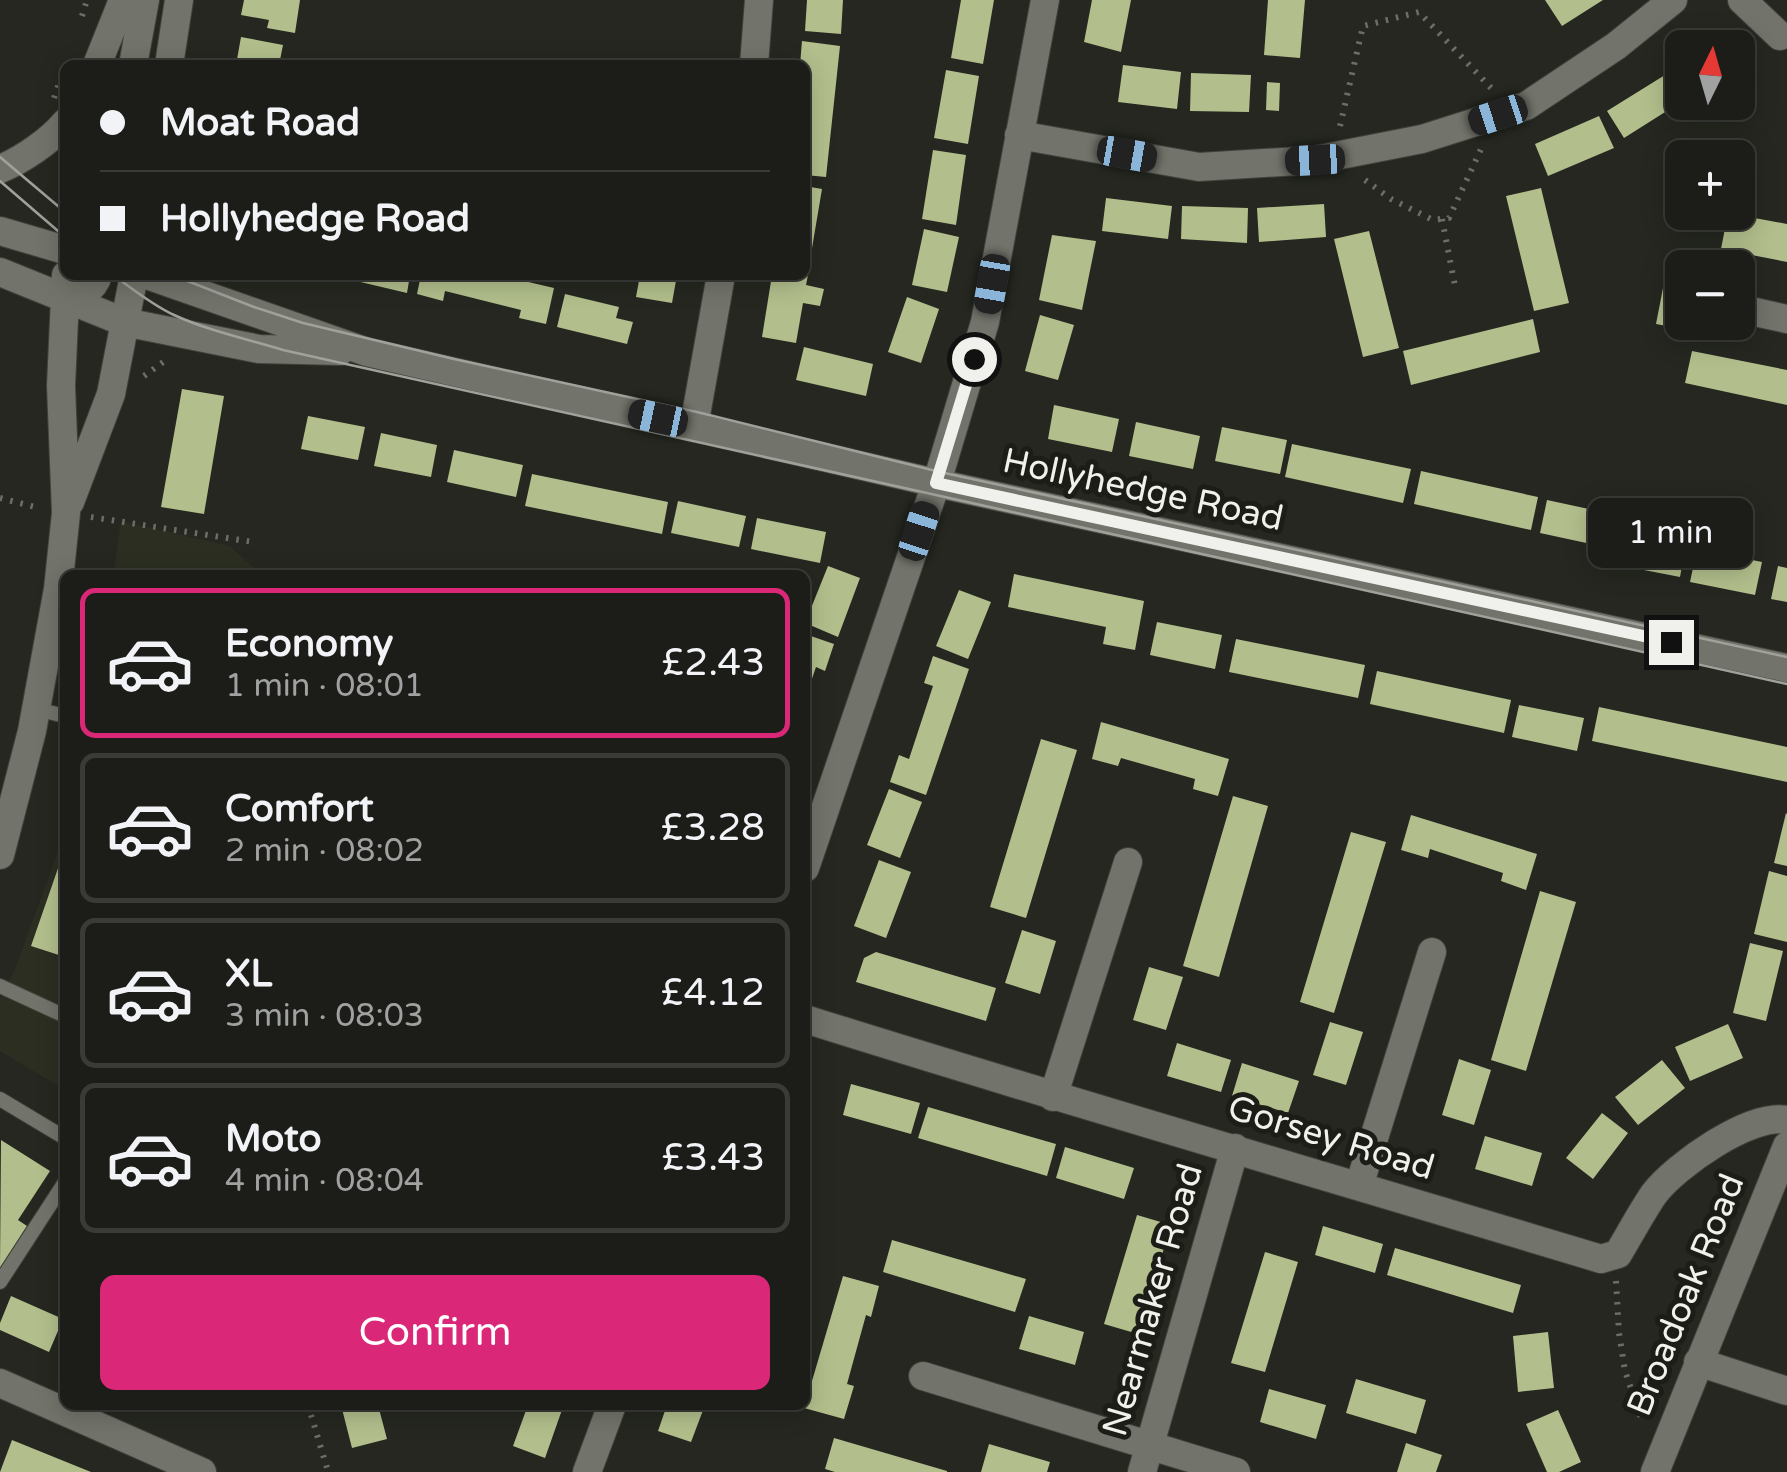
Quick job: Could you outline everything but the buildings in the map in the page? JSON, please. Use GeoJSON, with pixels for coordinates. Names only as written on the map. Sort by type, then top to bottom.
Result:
{"type":"FeatureCollection","features":[{"type":"Feature","properties":{"kind":"street"},"geometry":{"type":"LineString","coordinates":[[99,60],[123,0]]}},
{"type":"Feature","properties":{"kind":"street"},"geometry":{"type":"LineString","coordinates":[[135,60],[145,0]]}},
{"type":"Feature","properties":{"kind":"street"},"geometry":{"type":"LineString","coordinates":[[171,60],[179,0]]}},
{"type":"Feature","properties":{"kind":"street"},"geometry":{"type":"LineString","coordinates":[[754,60],[759,0]]}},
{"type":"Feature","properties":{"kind":"street"},"geometry":{"type":"LineString","coordinates":[[810,853],[936,483],[985,322],[1046,0]]}},
{"type":"Feature","properties":{"kind":"street"},"geometry":{"type":"LineString","coordinates":[[1019,134],[1199,167],[1315,160],[1422,139],[1526,106],[1616,46],[1673,0]]}},
{"type":"Feature","properties":{"kind":"street"},"geometry":{"type":"LineString","coordinates":[[1742,0],[1780,36]]}},
{"type":"Feature","properties":{"kind":"street"},"geometry":{"type":"LineString","coordinates":[[0,169],[60,127]]}},
{"type":"Feature","properties":{"kind":"street"},"geometry":{"type":"LineString","coordinates":[[0,231],[60,249]]}},
{"type":"Feature","properties":{"kind":"street","name":"Hollyhedge Road"},"geometry":{"type":"LineString","coordinates":[[0,272],[65,287],[124,322],[259,349],[367,352]]}},
{"type":"Feature","properties":{"kind":"street"},"geometry":{"type":"LineString","coordinates":[[60,570],[66,513],[61,386],[65,287],[84,294],[97,280]]}},
{"type":"Feature","properties":{"kind":"street"},"geometry":{"type":"LineString","coordinates":[[66,513],[111,394],[133,280]]}},
{"type":"Feature","properties":{"kind":"street","name":"Hollyhedge Road"},"geometry":{"type":"LineString","coordinates":[[161,280],[367,352],[936,483],[1787,668]]}},
{"type":"Feature","properties":{"kind":"street"},"geometry":{"type":"LineString","coordinates":[[694,426],[721,280]]}},
{"type":"Feature","properties":{"kind":"street"},"geometry":{"type":"LineString","coordinates":[[1755,312],[1787,319]]}},
{"type":"Feature","properties":{"kind":"street"},"geometry":{"type":"LineString","coordinates":[[0,855],[36,710],[60,571]]}},
{"type":"Feature","properties":{"kind":"street"},"geometry":{"type":"LineString","coordinates":[[1053,1097],[1128,862]]}},
{"type":"Feature","properties":{"kind":"street"},"geometry":{"type":"LineString","coordinates":[[1360,1186],[1432,952]]}},
{"type":"Feature","properties":{"kind":"street","name":"Gorsey Road"},"geometry":{"type":"LineString","coordinates":[[810,1021],[1053,1097],[1601,1259],[1618,1254]]}},
{"type":"Feature","properties":{"kind":"street"},"geometry":{"type":"LineString","coordinates":[[1618,1254],[1656,1192],[1683,1165],[1724,1138],[1764,1122],[1787,1120]]}},
{"type":"Feature","properties":{"kind":"street","name":"Nearmaker Road"},"geometry":{"type":"LineString","coordinates":[[1146,1459],[1235,1148]]}},
{"type":"Feature","properties":{"kind":"street","name":"Broadoak Road"},"geometry":{"type":"LineString","coordinates":[[1656,1468],[1784,1162]]}},
{"type":"Feature","properties":{"kind":"street"},"geometry":{"type":"LineString","coordinates":[[1698,1362],[1787,1391]]}},
{"type":"Feature","properties":{"kind":"street"},"geometry":{"type":"LineString","coordinates":[[923,1376],[1146,1459],[1236,1472]]}},
{"type":"Feature","properties":{"kind":"street"},"geometry":{"type":"LineString","coordinates":[[0,1383],[60,1409]]}},
{"type":"Feature","properties":{"kind":"street"},"geometry":{"type":"LineString","coordinates":[[61,1410],[202,1472]]}},
{"type":"Feature","properties":{"kind":"street"},"geometry":{"type":"LineString","coordinates":[[587,1472],[610,1410]]}},
{"type":"Feature","properties":{"kind":"lane"},"geometry":{"type":"LineString","coordinates":[[36,710],[60,715]]}},
{"type":"Feature","properties":{"kind":"lane"},"geometry":{"type":"LineString","coordinates":[[0,986],[60,1014]]}},
{"type":"Feature","properties":{"kind":"lane"},"geometry":{"type":"LineString","coordinates":[[0,1100],[60,1135]]}},
{"type":"Feature","properties":{"kind":"lane"},"geometry":{"type":"LineString","coordinates":[[0,1282],[60,1190]]}},
{"type":"Feature","properties":{"kind":"path"},"geometry":{"type":"LineString","coordinates":[[1419,12],[1506,112],[1448,218],[1434,220],[1391,199],[1336,156],[1364,26],[1419,12]]}},
{"type":"Feature","properties":{"kind":"path"},"geometry":{"type":"LineString","coordinates":[[1442,218],[1456,286]]}},
{"type":"Feature","properties":{"kind":"path"},"geometry":{"type":"LineString","coordinates":[[138,388],[142,378],[176,353]]}},
{"type":"Feature","properties":{"kind":"path"},"geometry":{"type":"LineString","coordinates":[[0,498],[66,513],[252,542]]}},
{"type":"Feature","properties":{"kind":"path"},"geometry":{"type":"LineString","coordinates":[[1618,1254],[1616,1290],[1625,1370],[1656,1468]]}},
{"type":"Feature","properties":{"kind":"path"},"geometry":{"type":"LineString","coordinates":[[309,1410],[325,1472]]}},
{"type":"Feature","properties":{"kind":"shaded area"},"geometry":{"type":"Polygon","coordinates":[[[121,521],[230,546],[256,570],[114,570],[121,521]]]}},
{"type":"Feature","properties":{"kind":"shaded area"},"geometry":{"type":"Polygon","coordinates":[[[60,846],[60,1087],[0,1051],[0,998],[15,969],[60,846]]]}},
{"type":"Feature","properties":{"kind":"tram line"},"geometry":{"type":"LineString","coordinates":[[0,157],[60,208]]}},
{"type":"Feature","properties":{"kind":"tram line"},"geometry":{"type":"LineString","coordinates":[[0,181],[60,233]]}},
{"type":"Feature","properties":{"kind":"tram line"},"geometry":{"type":"LineString","coordinates":[[120,280],[174,315],[283,350],[1787,684]]}},
{"type":"Feature","properties":{"kind":"tram line"},"geometry":{"type":"LineString","coordinates":[[185,280],[303,323],[454,359],[697,412],[940,472],[1787,657]]}},
{"type":"Feature","properties":{"kind":"route"},"geometry":{"type":"LineString","coordinates":[[974,359],[936,483],[1671,642]]}}]}
